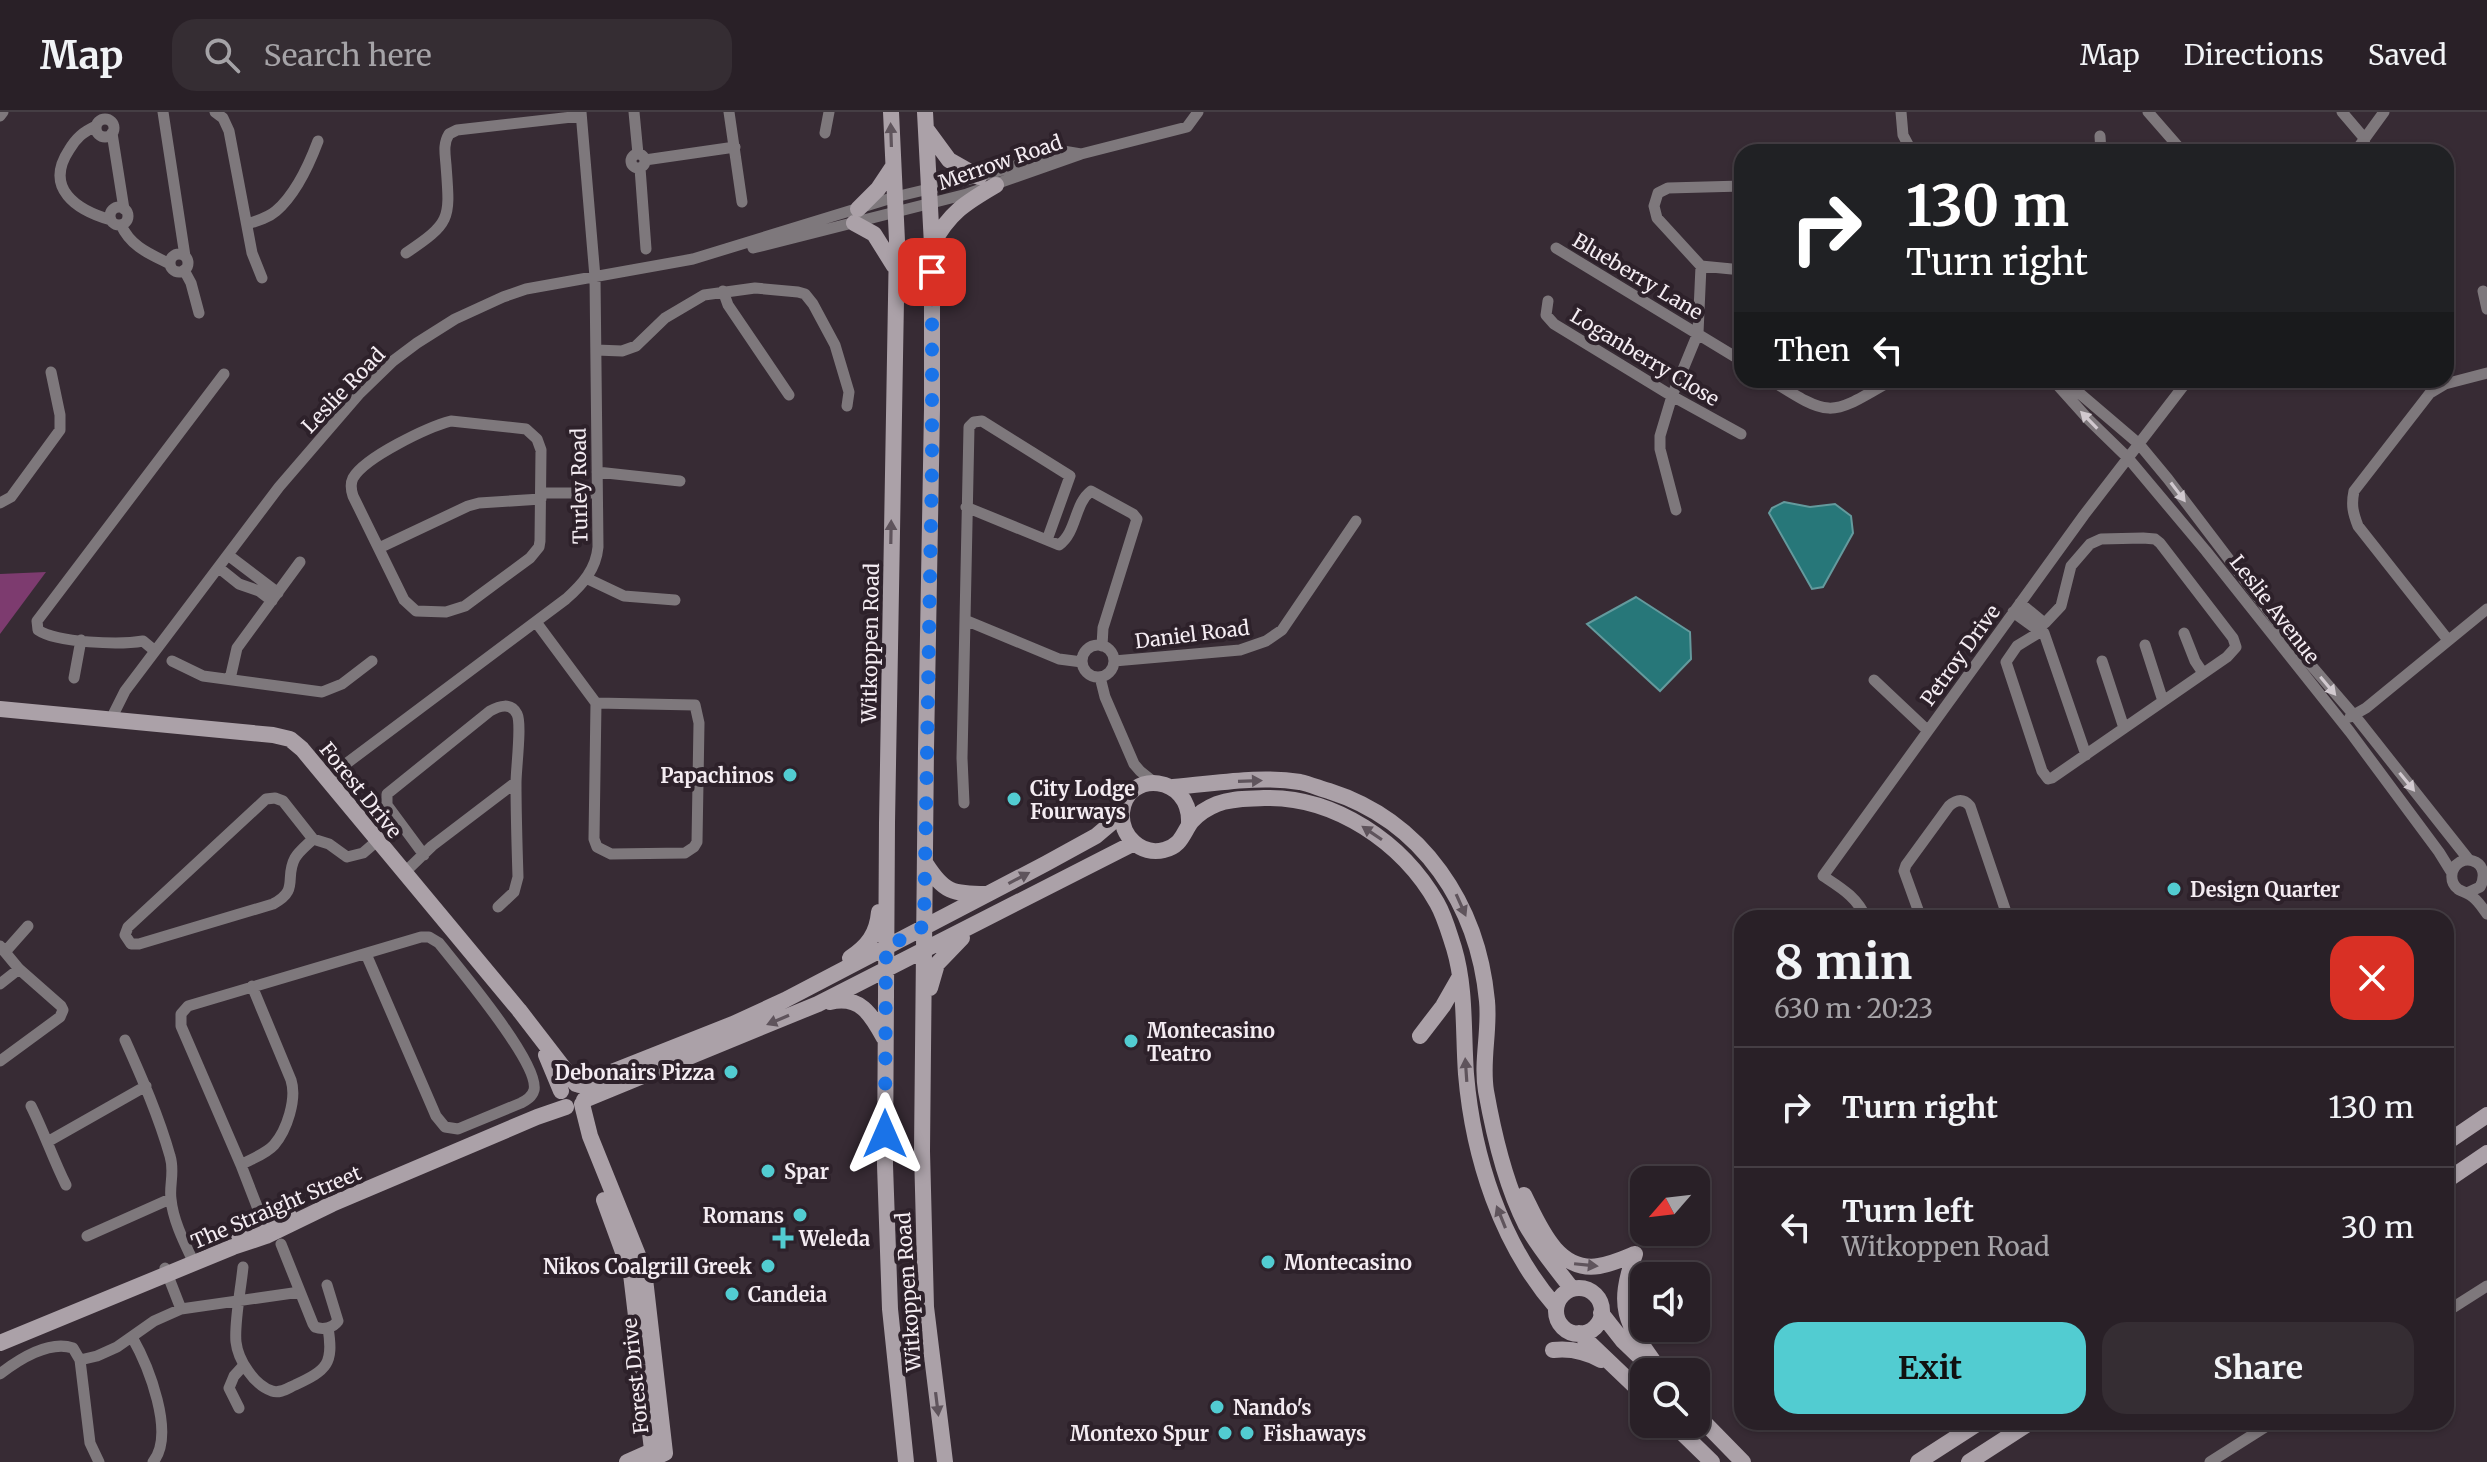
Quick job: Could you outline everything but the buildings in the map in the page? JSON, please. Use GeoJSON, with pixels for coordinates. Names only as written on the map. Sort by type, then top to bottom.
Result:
{"type":"FeatureCollection","features":[{"type":"Feature","properties":{"kind":"street"},"geometry":{"type":"LineString","coordinates":[[163,112],[188,263],[184,270]]}},
{"type":"Feature","properties":{"kind":"street"},"geometry":{"type":"LineString","coordinates":[[215,112],[223,118],[229,131],[252,253],[262,278]]}},
{"type":"Feature","properties":{"kind":"street"},"geometry":{"type":"LineString","coordinates":[[634,112],[641,160],[646,249]]}},
{"type":"Feature","properties":{"kind":"street"},"geometry":{"type":"LineString","coordinates":[[729,112],[742,202]]}},
{"type":"Feature","properties":{"kind":"street"},"geometry":{"type":"LineString","coordinates":[[825,133],[829,112]]}},
{"type":"Feature","properties":{"kind":"street","name":"Witkoppen Road"},"geometry":{"type":"LineString","coordinates":[[891,112],[897,271],[887,823],[885,1165],[890,1309],[906,1462]]}},
{"type":"Feature","properties":{"kind":"street","name":"Merrow Road"},"geometry":{"type":"LineString","coordinates":[[929,197],[996,185],[1081,154],[1187,127],[1198,112]]}},
{"type":"Feature","properties":{"kind":"street"},"geometry":{"type":"LineString","coordinates":[[1901,112],[1903,135],[1908,144]]}},
{"type":"Feature","properties":{"kind":"street"},"geometry":{"type":"LineString","coordinates":[[2148,112],[2176,144]]}},
{"type":"Feature","properties":{"kind":"street"},"geometry":{"type":"LineString","coordinates":[[2342,112],[2365,139]]}},
{"type":"Feature","properties":{"kind":"street"},"geometry":{"type":"LineString","coordinates":[[2361,144],[2384,112]]}},
{"type":"Feature","properties":{"kind":"street"},"geometry":{"type":"LineString","coordinates":[[406,253],[435,231],[448,213],[444,147],[449,134],[457,130],[581,114]]}},
{"type":"Feature","properties":{"kind":"street","name":"Turley Road"},"geometry":{"type":"LineString","coordinates":[[581,114],[595,277],[596,350],[597,554],[596,563],[586,578]]}},
{"type":"Feature","properties":{"kind":"street"},"geometry":{"type":"LineString","coordinates":[[116,222],[95,215],[69,198],[62,190],[59,178],[61,163],[75,141],[102,119],[114,125],[112,133],[124,209],[113,209],[110,214],[141,250],[170,264],[176,271],[184,270]]}},
{"type":"Feature","properties":{"kind":"street"},"geometry":{"type":"LineString","coordinates":[[926,120],[949,160],[979,177]]}},
{"type":"Feature","properties":{"kind":"street","name":"Witkoppen Road"},"geometry":{"type":"LineString","coordinates":[[926,120],[932,245],[932,409],[922,1151],[926,1307],[945,1462]]}},
{"type":"Feature","properties":{"kind":"street"},"geometry":{"type":"LineString","coordinates":[[2100,136],[2100,144]]}},
{"type":"Feature","properties":{"kind":"street"},"geometry":{"type":"LineString","coordinates":[[247,224],[277,211],[311,160],[318,141]]}},
{"type":"Feature","properties":{"kind":"street"},"geometry":{"type":"LineString","coordinates":[[641,160],[735,147]]}},
{"type":"Feature","properties":{"kind":"street","name":"Merrow Road"},"geometry":{"type":"LineString","coordinates":[[929,197],[979,177],[1063,151],[1081,154]]}},
{"type":"Feature","properties":{"kind":"street"},"geometry":{"type":"LineString","coordinates":[[892,168],[856,216],[882,242],[897,271]]}},
{"type":"Feature","properties":{"kind":"street"},"geometry":{"type":"LineString","coordinates":[[932,245],[953,213],[967,201],[996,185]]}},
{"type":"Feature","properties":{"kind":"street"},"geometry":{"type":"LineString","coordinates":[[1734,186],[1668,188],[1658,193],[1654,206],[1657,218],[1701,266],[1734,272]]}},
{"type":"Feature","properties":{"kind":"street","name":"Leslie Road"},"geometry":{"type":"LineString","coordinates":[[114,721],[118,703],[284,480],[360,393],[417,343],[455,319],[503,297],[551,283],[756,247],[929,197]]}},
{"type":"Feature","properties":{"kind":"street","name":"Blueberry Lane"},"geometry":{"type":"LineString","coordinates":[[1556,248],[1734,356]]}},
{"type":"Feature","properties":{"kind":"street"},"geometry":{"type":"LineString","coordinates":[[170,264],[177,254],[185,256]]}},
{"type":"Feature","properties":{"kind":"street"},"geometry":{"type":"LineString","coordinates":[[1676,510],[1660,444],[1672,396],[1698,333],[1701,266]]}},
{"type":"Feature","properties":{"kind":"street"},"geometry":{"type":"LineString","coordinates":[[184,270],[199,313]]}},
{"type":"Feature","properties":{"kind":"street"},"geometry":{"type":"LineString","coordinates":[[596,350],[630,350],[672,313],[704,295],[768,289],[805,294],[828,331],[840,358],[849,392],[847,406]]}},
{"type":"Feature","properties":{"kind":"street"},"geometry":{"type":"LineString","coordinates":[[723,291],[728,305],[789,395]]}},
{"type":"Feature","properties":{"kind":"street"},"geometry":{"type":"LineString","coordinates":[[2483,291],[2487,309]]}},
{"type":"Feature","properties":{"kind":"street","name":"Loganberry Close"},"geometry":{"type":"LineString","coordinates":[[1548,301],[1546,315],[1554,324],[1741,434]]}},
{"type":"Feature","properties":{"kind":"street"},"geometry":{"type":"LineString","coordinates":[[0,503],[11,497],[60,430],[51,372]]}},
{"type":"Feature","properties":{"kind":"street"},"geometry":{"type":"LineString","coordinates":[[2454,382],[2487,373]]}},
{"type":"Feature","properties":{"kind":"street"},"geometry":{"type":"LineString","coordinates":[[155,651],[143,641],[110,643],[41,633],[37,621],[224,374]]}},
{"type":"Feature","properties":{"kind":"street"},"geometry":{"type":"LineString","coordinates":[[1783,388],[1811,406],[1823,409],[1851,404],[1878,388]]}},
{"type":"Feature","properties":{"kind":"street","name":"Leslie Avenue"},"geometry":{"type":"LineString","coordinates":[[2060,388],[2128,458],[2206,551],[2346,728],[2452,873]]}},
{"type":"Feature","properties":{"kind":"street","name":"Leslie Avenue"},"geometry":{"type":"LineString","coordinates":[[2073,388],[2139,444],[2298,650],[2469,860]]}},
{"type":"Feature","properties":{"kind":"street","name":"Petroy Drive"},"geometry":{"type":"LineString","coordinates":[[1862,910],[1858,902],[1823,876],[1927,730],[2182,388]]}},
{"type":"Feature","properties":{"kind":"street"},"geometry":{"type":"LineString","coordinates":[[2438,388],[2430,393],[2354,491],[2352,503],[2358,526],[2448,640]]}},
{"type":"Feature","properties":{"kind":"street"},"geometry":{"type":"LineString","coordinates":[[461,421],[532,432],[540,443],[541,496],[539,547],[530,558],[465,606],[454,610],[422,612],[410,608],[353,496],[351,483],[373,461],[406,439],[441,424],[461,421]]}},
{"type":"Feature","properties":{"kind":"street"},"geometry":{"type":"LineString","coordinates":[[964,803],[966,507],[969,427],[974,422],[982,421],[1137,519],[1103,628],[1102,646]]}},
{"type":"Feature","properties":{"kind":"street"},"geometry":{"type":"LineString","coordinates":[[597,472],[680,481]]}},
{"type":"Feature","properties":{"kind":"street"},"geometry":{"type":"LineString","coordinates":[[1047,540],[1070,476]]}},
{"type":"Feature","properties":{"kind":"street"},"geometry":{"type":"LineString","coordinates":[[966,507],[1059,545],[1064,542],[1084,496],[1091,491]]}},
{"type":"Feature","properties":{"kind":"street"},"geometry":{"type":"LineString","coordinates":[[379,548],[479,503],[597,493]]}},
{"type":"Feature","properties":{"kind":"street","name":"Daniel Road"},"geometry":{"type":"LineString","coordinates":[[1114,661],[1240,650],[1266,641],[1282,630],[1356,521]]}},
{"type":"Feature","properties":{"kind":"street"},"geometry":{"type":"LineString","coordinates":[[2101,539],[2155,539],[2237,645],[2232,653],[2048,779],[2044,776],[2006,662],[2017,646],[2042,628],[2061,606],[2071,566],[2090,544],[2101,539]]}},
{"type":"Feature","properties":{"kind":"street"},"geometry":{"type":"LineString","coordinates":[[228,555],[275,597]]}},
{"type":"Feature","properties":{"kind":"street"},"geometry":{"type":"LineString","coordinates":[[230,679],[237,648],[300,562]]}},
{"type":"Feature","properties":{"kind":"street"},"geometry":{"type":"LineString","coordinates":[[219,568],[239,584],[275,597]]}},
{"type":"Feature","properties":{"kind":"street"},"geometry":{"type":"LineString","coordinates":[[327,778],[536,622],[586,578],[624,596],[675,600]]}},
{"type":"Feature","properties":{"kind":"street"},"geometry":{"type":"LineString","coordinates":[[2017,608],[2042,628],[2086,755]]}},
{"type":"Feature","properties":{"kind":"street"},"geometry":{"type":"LineString","coordinates":[[2346,728],[2487,609]]}},
{"type":"Feature","properties":{"kind":"street"},"geometry":{"type":"LineString","coordinates":[[965,620],[1059,659],[1082,662]]}},
{"type":"Feature","properties":{"kind":"street"},"geometry":{"type":"LineString","coordinates":[[536,622],[596,703],[594,839],[597,847],[611,854],[685,853],[690,850],[697,842],[699,723],[695,705],[596,703]]}},
{"type":"Feature","properties":{"kind":"street"},"geometry":{"type":"LineString","coordinates":[[2184,633],[2203,673]]}},
{"type":"Feature","properties":{"kind":"street"},"geometry":{"type":"LineString","coordinates":[[74,678],[81,640]]}},
{"type":"Feature","properties":{"kind":"street"},"geometry":{"type":"LineString","coordinates":[[2145,645],[2163,701]]}},
{"type":"Feature","properties":{"kind":"street"},"geometry":{"type":"LineString","coordinates":[[1102,646],[1109,650],[1114,661],[1110,672],[1100,677],[1088,673],[1082,662],[1090,648],[1102,646]]}},
{"type":"Feature","properties":{"kind":"street"},"geometry":{"type":"LineString","coordinates":[[172,661],[203,676],[322,692],[342,684],[372,661]]}},
{"type":"Feature","properties":{"kind":"street"},"geometry":{"type":"LineString","coordinates":[[2102,661],[2124,728]]}},
{"type":"Feature","properties":{"kind":"street"},"geometry":{"type":"LineString","coordinates":[[1100,677],[1105,697],[1134,764],[1147,778],[1173,787],[1256,780],[1300,782],[1342,795],[1369,808],[1417,844],[1439,868],[1456,893],[1468,921],[1481,967],[1487,1001],[1486,1087],[1505,1173],[1526,1224],[1572,1289]]}},
{"type":"Feature","properties":{"kind":"street"},"geometry":{"type":"LineString","coordinates":[[1874,680],[1927,730]]}},
{"type":"Feature","properties":{"kind":"street"},"geometry":{"type":"LineString","coordinates":[[426,850],[387,805],[387,794],[490,711],[502,706],[511,707],[518,717],[517,886],[498,907]]}},
{"type":"Feature","properties":{"kind":"street","name":"Forest Drive"},"geometry":{"type":"LineString","coordinates":[[0,709],[279,736],[296,743],[327,778],[525,1018],[572,1097],[631,1274],[657,1457]]}},
{"type":"Feature","properties":{"kind":"street"},"geometry":{"type":"LineString","coordinates":[[1134,764],[1134,781],[1122,814],[1123,825],[1134,843],[1145,849],[1163,850],[1180,842],[1189,823],[1218,803],[1274,798],[1298,800],[1357,823],[1404,859],[1437,904],[1455,953],[1471,1120],[1487,1181],[1505,1226],[1532,1274],[1556,1307],[1557,1318],[1563,1327],[1579,1333],[1630,1382]]}},
{"type":"Feature","properties":{"kind":"street"},"geometry":{"type":"LineString","coordinates":[[400,869],[516,782]]}},
{"type":"Feature","properties":{"kind":"street"},"geometry":{"type":"LineString","coordinates":[[1128,797],[1136,789],[1156,783]]}},
{"type":"Feature","properties":{"kind":"street"},"geometry":{"type":"LineString","coordinates":[[1173,787],[1187,803],[1189,823]]}},
{"type":"Feature","properties":{"kind":"street"},"geometry":{"type":"LineString","coordinates":[[313,839],[294,859],[291,888],[283,899],[139,944],[131,944],[125,935],[128,927],[266,799],[283,801],[313,839],[329,844],[344,856],[356,855],[358,848],[374,837]]}},
{"type":"Feature","properties":{"kind":"street"},"geometry":{"type":"LineString","coordinates":[[1918,910],[1905,877],[1906,865],[1949,806],[1962,800],[1970,806],[2005,910]]}},
{"type":"Feature","properties":{"kind":"street","name":"The Straight Street"},"geometry":{"type":"LineString","coordinates":[[0,1343],[192,1259],[270,1235],[332,1204],[537,1117],[572,1097],[785,1000],[886,948],[1096,836],[1122,814]]}},
{"type":"Feature","properties":{"kind":"street"},"geometry":{"type":"LineString","coordinates":[[785,1000],[860,952],[874,935],[880,905],[887,823]]}},
{"type":"Feature","properties":{"kind":"street"},"geometry":{"type":"LineString","coordinates":[[923,1018],[937,964],[978,924],[1134,843]]}},
{"type":"Feature","properties":{"kind":"street"},"geometry":{"type":"LineString","coordinates":[[2467,893],[2485,882],[2479,865],[2469,860],[2457,864],[2452,873],[2455,886],[2467,893],[2487,914]]}},
{"type":"Feature","properties":{"kind":"street"},"geometry":{"type":"LineString","coordinates":[[925,862],[938,882],[953,892],[988,894]]}},
{"type":"Feature","properties":{"kind":"street","name":"The Straight Street"},"geometry":{"type":"LineString","coordinates":[[572,1097],[818,1004],[978,924]]}},
{"type":"Feature","properties":{"kind":"street"},"geometry":{"type":"LineString","coordinates":[[0,1061],[62,1013],[61,1006],[19,969],[2,949],[28,926]]}},
{"type":"Feature","properties":{"kind":"street"},"geometry":{"type":"LineString","coordinates":[[327,1285],[338,1319],[328,1328],[315,1327],[258,1209],[181,1026],[181,1014],[188,1006],[421,937],[436,939],[500,1020],[529,1068],[534,1092],[528,1099],[458,1129],[445,1127],[436,1116],[366,954]]}},
{"type":"Feature","properties":{"kind":"street"},"geometry":{"type":"LineString","coordinates":[[0,984],[19,969]]}},
{"type":"Feature","properties":{"kind":"street"},"geometry":{"type":"LineString","coordinates":[[1420,1036],[1459,978]]}},
{"type":"Feature","properties":{"kind":"street"},"geometry":{"type":"LineString","coordinates":[[241,1165],[267,1151],[277,1141],[293,1105],[294,1093],[252,986]]}},
{"type":"Feature","properties":{"kind":"street"},"geometry":{"type":"LineString","coordinates":[[818,1004],[837,1000],[852,1001],[862,1006],[871,1014],[885,1039]]}},
{"type":"Feature","properties":{"kind":"street"},"geometry":{"type":"LineString","coordinates":[[125,1040],[146,1086],[171,1157],[173,1177],[170,1199],[192,1259]]}},
{"type":"Feature","properties":{"kind":"street"},"geometry":{"type":"LineString","coordinates":[[49,1141],[146,1086]]}},
{"type":"Feature","properties":{"kind":"street"},"geometry":{"type":"LineString","coordinates":[[31,1106],[66,1185]]}},
{"type":"Feature","properties":{"kind":"street"},"geometry":{"type":"LineString","coordinates":[[2454,1138],[2487,1112]]}},
{"type":"Feature","properties":{"kind":"street"},"geometry":{"type":"LineString","coordinates":[[1497,1139],[1532,1212],[1561,1257],[1585,1267],[1616,1262],[1635,1254],[1624,1292],[1624,1306],[1631,1325],[1652,1358]]}},
{"type":"Feature","properties":{"kind":"street"},"geometry":{"type":"LineString","coordinates":[[2454,1176],[2487,1153]]}},
{"type":"Feature","properties":{"kind":"street"},"geometry":{"type":"LineString","coordinates":[[87,1236],[170,1199]]}},
{"type":"Feature","properties":{"kind":"street"},"geometry":{"type":"LineString","coordinates":[[243,1267],[236,1343],[244,1365],[264,1386],[272,1391],[281,1391],[324,1369],[331,1348],[328,1328]]}},
{"type":"Feature","properties":{"kind":"street"},"geometry":{"type":"LineString","coordinates":[[166,1271],[181,1309]]}},
{"type":"Feature","properties":{"kind":"street","name":"The Straight Street"},"geometry":{"type":"LineString","coordinates":[[0,1336],[166,1271]]}},
{"type":"Feature","properties":{"kind":"street"},"geometry":{"type":"LineString","coordinates":[[2454,1307],[2487,1286]]}},
{"type":"Feature","properties":{"kind":"street"},"geometry":{"type":"LineString","coordinates":[[1556,1307],[1563,1294],[1572,1289],[1592,1292],[1601,1313],[1640,1358]]}},
{"type":"Feature","properties":{"kind":"street"},"geometry":{"type":"LineString","coordinates":[[80,1360],[106,1353],[154,1321],[181,1309],[300,1292]]}},
{"type":"Feature","properties":{"kind":"street"},"geometry":{"type":"LineString","coordinates":[[1579,1333],[1597,1325],[1601,1313]]}},
{"type":"Feature","properties":{"kind":"street"},"geometry":{"type":"LineString","coordinates":[[132,1337],[155,1387],[161,1447],[153,1462]]}},
{"type":"Feature","properties":{"kind":"street"},"geometry":{"type":"LineString","coordinates":[[0,1374],[20,1359],[43,1350],[63,1346],[73,1348],[80,1360],[90,1443],[99,1462]]}},
{"type":"Feature","properties":{"kind":"street"},"geometry":{"type":"LineString","coordinates":[[1553,1350],[1573,1350],[1592,1355],[1622,1374]]}},
{"type":"Feature","properties":{"kind":"street"},"geometry":{"type":"LineString","coordinates":[[239,1408],[229,1388],[244,1365]]}},
{"type":"Feature","properties":{"kind":"street"},"geometry":{"type":"LineString","coordinates":[[1710,1428],[1743,1462]]}},
{"type":"Feature","properties":{"kind":"street"},"geometry":{"type":"LineString","coordinates":[[1918,1462],[1968,1430]]}},
{"type":"Feature","properties":{"kind":"street"},"geometry":{"type":"LineString","coordinates":[[1969,1462],[2019,1430]]}},
{"type":"Feature","properties":{"kind":"street"},"geometry":{"type":"LineString","coordinates":[[2210,1462],[2260,1430]]}},
{"type":"Feature","properties":{"kind":"street"},"geometry":{"type":"LineString","coordinates":[[1687,1438],[1712,1462]]}},
{"type":"Feature","properties":{"kind":"street"},"geometry":{"type":"LineString","coordinates":[[627,1462],[657,1457]]}},
{"type":"Feature","properties":{"kind":"shaded area"},"geometry":{"type":"Polygon","coordinates":[[[46,572],[0,634],[0,574],[46,572]]]}},
{"type":"Feature","properties":{"kind":"water"},"geometry":{"type":"Polygon","coordinates":[[[1784,502],[1810,507],[1835,504],[1851,516],[1853,533],[1823,587],[1812,589],[1769,513],[1784,502]]]}},
{"type":"Feature","properties":{"kind":"water"},"geometry":{"type":"Polygon","coordinates":[[[1636,597],[1690,632],[1691,659],[1660,691],[1587,624],[1636,597]]]}},
{"type":"Feature","properties":{"kind":"place","name":"Papachinos"},"geometry":{"type":"Point","coordinates":[790,775]}},
{"type":"Feature","properties":{"kind":"place","name":"City Lodge Fourways"},"geometry":{"type":"Point","coordinates":[1014,799]}},
{"type":"Feature","properties":{"kind":"place","name":"Design Quarter"},"geometry":{"type":"Point","coordinates":[2174,889]}},
{"type":"Feature","properties":{"kind":"place","name":"Montecasino Teatro"},"geometry":{"type":"Point","coordinates":[1131,1041]}},
{"type":"Feature","properties":{"kind":"place","name":"Debonairs Pizza"},"geometry":{"type":"Point","coordinates":[731,1072]}},
{"type":"Feature","properties":{"kind":"place","name":"Spar"},"geometry":{"type":"Point","coordinates":[768,1171]}},
{"type":"Feature","properties":{"kind":"place","name":"Romans"},"geometry":{"type":"Point","coordinates":[800,1215]}},
{"type":"Feature","properties":{"kind":"place","name":"Weleda"},"geometry":{"type":"Point","coordinates":[783,1238]}},
{"type":"Feature","properties":{"kind":"place","name":"Montecasino"},"geometry":{"type":"Point","coordinates":[1268,1262]}},
{"type":"Feature","properties":{"kind":"place","name":"Nikos Coalgrill Greek"},"geometry":{"type":"Point","coordinates":[768,1266]}},
{"type":"Feature","properties":{"kind":"place","name":"Candeia"},"geometry":{"type":"Point","coordinates":[732,1294]}},
{"type":"Feature","properties":{"kind":"place","name":"Nando's"},"geometry":{"type":"Point","coordinates":[1217,1407]}},
{"type":"Feature","properties":{"kind":"place","name":"Montexo Spur"},"geometry":{"type":"Point","coordinates":[1225,1433]}},
{"type":"Feature","properties":{"kind":"place","name":"Fishaways"},"geometry":{"type":"Point","coordinates":[1247,1433]}},
{"type":"Feature","properties":{"kind":"route"},"geometry":{"type":"LineString","coordinates":[[885,1134],[886,948],[924,926],[932,272]]}}]}
